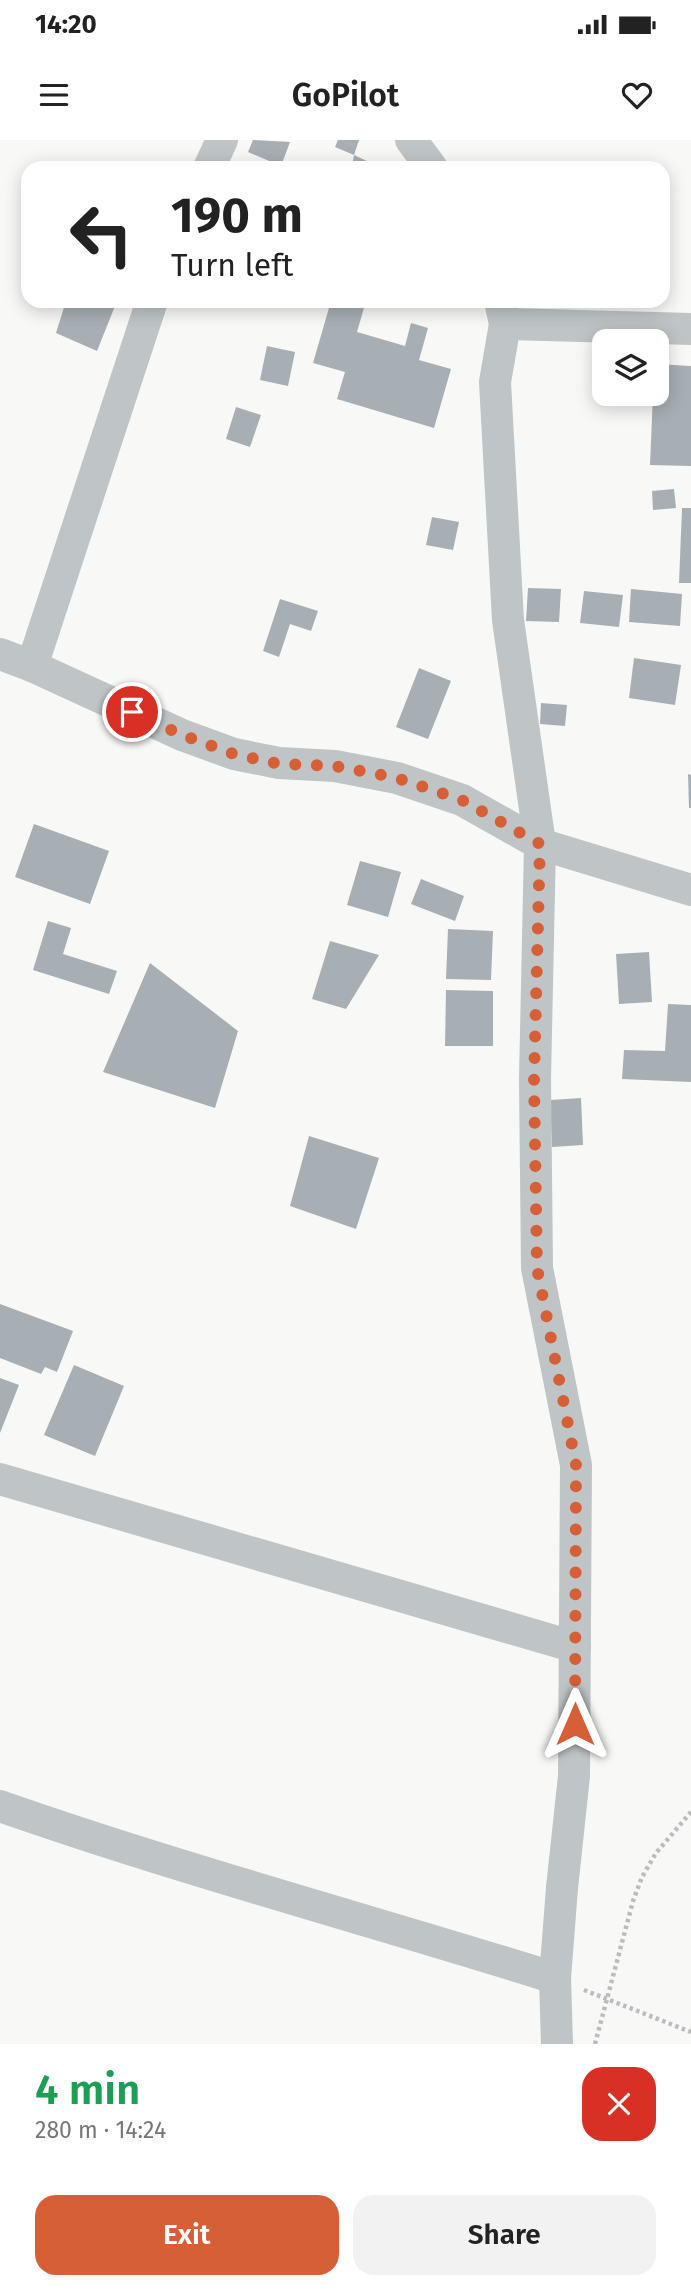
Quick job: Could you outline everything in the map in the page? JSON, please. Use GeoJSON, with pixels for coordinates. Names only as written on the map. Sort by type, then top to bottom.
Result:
{"type":"FeatureCollection","features":[{"type":"Feature","properties":{"kind":"street"},"geometry":{"type":"LineString","coordinates":[[212,161],[222,140]]}},
{"type":"Feature","properties":{"kind":"street"},"geometry":{"type":"LineString","coordinates":[[411,140],[427,161]]}},
{"type":"Feature","properties":{"kind":"street"},"geometry":{"type":"LineString","coordinates":[[32,666],[150,308]]}},
{"type":"Feature","properties":{"kind":"street"},"geometry":{"type":"LineString","coordinates":[[557,2044],[555,1978],[575,1776],[576,1465],[537,1268],[534,1080],[540,844],[508,621],[495,382],[502,312],[691,329]]}},
{"type":"Feature","properties":{"kind":"street"},"geometry":{"type":"LineString","coordinates":[[0,654],[182,735],[234,754],[279,764],[335,766],[397,778],[462,800],[540,844],[691,890]]}},
{"type":"Feature","properties":{"kind":"street"},"geometry":{"type":"LineString","coordinates":[[0,1479],[575,1647]]}},
{"type":"Feature","properties":{"kind":"street"},"geometry":{"type":"LineString","coordinates":[[0,1806],[200,1872],[395,1927],[555,1978]]}},
{"type":"Feature","properties":{"kind":"path"},"geometry":{"type":"LineString","coordinates":[[595,2044],[642,1877],[656,1853],[691,1812]]}},
{"type":"Feature","properties":{"kind":"path"},"geometry":{"type":"LineString","coordinates":[[555,1978],[691,2032]]}},
{"type":"Feature","properties":{"kind":"building"},"geometry":{"type":"Polygon","coordinates":[[[253,140],[290,142],[283,161],[269,161],[248,152],[253,140]]]}},
{"type":"Feature","properties":{"kind":"building"},"geometry":{"type":"Polygon","coordinates":[[[338,140],[359,140],[354,155],[335,147],[338,140]]]}},
{"type":"Feature","properties":{"kind":"building"},"geometry":{"type":"Polygon","coordinates":[[[354,155],[367,161],[353,161],[354,155]]]}},
{"type":"Feature","properties":{"kind":"building"},"geometry":{"type":"Polygon","coordinates":[[[64,308],[114,308],[97,351],[56,333],[64,308]]]}},
{"type":"Feature","properties":{"kind":"building"},"geometry":{"type":"Polygon","coordinates":[[[329,308],[364,308],[357,332],[405,346],[411,323],[428,328],[419,360],[451,369],[434,428],[337,399],[345,372],[313,363],[329,308]]]}},
{"type":"Feature","properties":{"kind":"building"},"geometry":{"type":"Polygon","coordinates":[[[267,346],[295,352],[288,386],[260,380],[267,346]]]}},
{"type":"Feature","properties":{"kind":"building"},"geometry":{"type":"Polygon","coordinates":[[[669,365],[691,366],[691,466],[650,465],[652,406],[669,406],[669,365]]]}},
{"type":"Feature","properties":{"kind":"building"},"geometry":{"type":"Polygon","coordinates":[[[236,407],[261,415],[250,447],[226,439],[236,407]]]}},
{"type":"Feature","properties":{"kind":"building"},"geometry":{"type":"Polygon","coordinates":[[[674,489],[676,508],[653,510],[652,491],[674,489]]]}},
{"type":"Feature","properties":{"kind":"building"},"geometry":{"type":"Polygon","coordinates":[[[682,508],[691,508],[691,583],[679,583],[682,508]]]}},
{"type":"Feature","properties":{"kind":"building"},"geometry":{"type":"Polygon","coordinates":[[[432,517],[459,522],[453,550],[426,545],[432,517]]]}},
{"type":"Feature","properties":{"kind":"building"},"geometry":{"type":"Polygon","coordinates":[[[528,588],[561,589],[559,622],[526,621],[528,588]]]}},
{"type":"Feature","properties":{"kind":"building"},"geometry":{"type":"Polygon","coordinates":[[[631,589],[682,594],[680,626],[629,622],[631,589]]]}},
{"type":"Feature","properties":{"kind":"building"},"geometry":{"type":"Polygon","coordinates":[[[584,591],[623,595],[619,627],[580,623],[584,591]]]}},
{"type":"Feature","properties":{"kind":"building"},"geometry":{"type":"Polygon","coordinates":[[[280,599],[318,611],[311,631],[290,624],[279,657],[263,651],[280,599]]]}},
{"type":"Feature","properties":{"kind":"building"},"geometry":{"type":"Polygon","coordinates":[[[634,658],[681,665],[675,705],[629,698],[634,658]]]}},
{"type":"Feature","properties":{"kind":"building"},"geometry":{"type":"Polygon","coordinates":[[[419,668],[451,681],[428,739],[396,727],[419,668]]]}},
{"type":"Feature","properties":{"kind":"building"},"geometry":{"type":"Polygon","coordinates":[[[541,703],[567,705],[565,726],[540,724],[541,703]]]}},
{"type":"Feature","properties":{"kind":"building"},"geometry":{"type":"Polygon","coordinates":[[[688,774],[691,775],[691,808],[689,808],[688,774]]]}},
{"type":"Feature","properties":{"kind":"building"},"geometry":{"type":"Polygon","coordinates":[[[34,824],[109,851],[90,904],[15,877],[34,824]]]}},
{"type":"Feature","properties":{"kind":"building"},"geometry":{"type":"Polygon","coordinates":[[[360,861],[401,872],[388,917],[347,905],[360,861]]]}},
{"type":"Feature","properties":{"kind":"building"},"geometry":{"type":"Polygon","coordinates":[[[421,879],[464,896],[455,921],[411,904],[421,879]]]}},
{"type":"Feature","properties":{"kind":"building"},"geometry":{"type":"Polygon","coordinates":[[[48,921],[71,928],[63,954],[117,971],[109,994],[33,970],[48,921]]]}},
{"type":"Feature","properties":{"kind":"building"},"geometry":{"type":"Polygon","coordinates":[[[448,929],[493,931],[491,980],[446,979],[448,929]]]}},
{"type":"Feature","properties":{"kind":"building"},"geometry":{"type":"Polygon","coordinates":[[[330,941],[379,955],[346,1009],[312,999],[330,941]]]}},
{"type":"Feature","properties":{"kind":"building"},"geometry":{"type":"Polygon","coordinates":[[[649,952],[652,1002],[619,1004],[616,954],[649,952]]]}},
{"type":"Feature","properties":{"kind":"building"},"geometry":{"type":"Polygon","coordinates":[[[150,963],[238,1031],[215,1108],[103,1072],[150,963]]]}},
{"type":"Feature","properties":{"kind":"building"},"geometry":{"type":"Polygon","coordinates":[[[446,990],[493,991],[493,1046],[445,1046],[446,990]]]}},
{"type":"Feature","properties":{"kind":"building"},"geometry":{"type":"Polygon","coordinates":[[[668,1004],[691,1005],[691,1082],[622,1079],[624,1050],[665,1051],[668,1004]]]}},
{"type":"Feature","properties":{"kind":"building"},"geometry":{"type":"Polygon","coordinates":[[[581,1098],[583,1145],[552,1147],[550,1100],[581,1098]]]}},
{"type":"Feature","properties":{"kind":"building"},"geometry":{"type":"Polygon","coordinates":[[[309,1136],[379,1158],[356,1229],[290,1206],[309,1136]]]}},
{"type":"Feature","properties":{"kind":"building"},"geometry":{"type":"Polygon","coordinates":[[[0,1304],[73,1331],[57,1372],[45,1367],[41,1374],[0,1358],[0,1304]]]}},
{"type":"Feature","properties":{"kind":"building"},"geometry":{"type":"Polygon","coordinates":[[[74,1365],[124,1386],[95,1456],[44,1435],[74,1365]]]}},
{"type":"Feature","properties":{"kind":"building"},"geometry":{"type":"Polygon","coordinates":[[[0,1378],[19,1385],[0,1433],[0,1378]]]}},
{"type":"Feature","properties":{"kind":"route"},"geometry":{"type":"LineString","coordinates":[[132,712],[182,735],[234,754],[279,764],[335,766],[397,778],[462,800],[540,844],[534,1080],[537,1268],[576,1465],[575,1724]]}}]}
